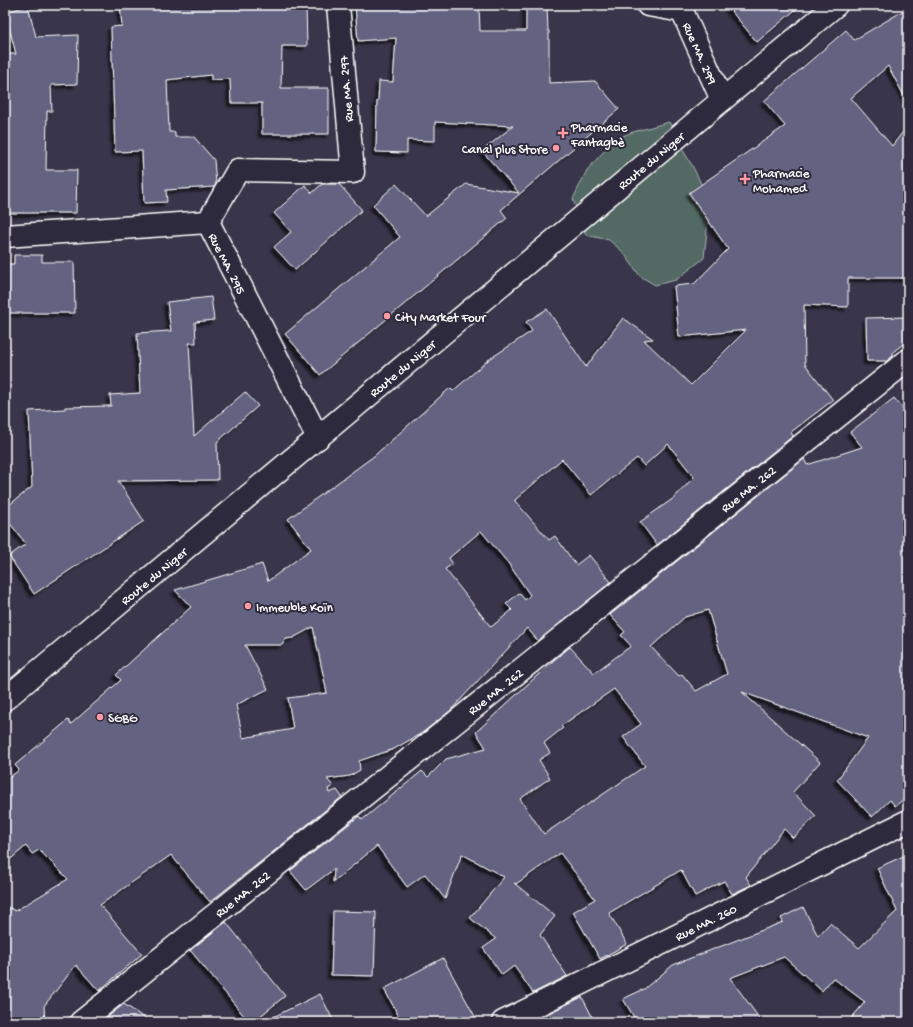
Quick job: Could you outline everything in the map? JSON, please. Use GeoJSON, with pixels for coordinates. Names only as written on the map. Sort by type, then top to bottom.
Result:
{"type":"FeatureCollection","features":[{"type":"Feature","properties":{"kind":"street","name":"Rue MA. 297"},"geometry":{"type":"LineString","coordinates":[[338,5],[353,172]]}},
{"type":"Feature","properties":{"kind":"street"},"geometry":{"type":"LineString","coordinates":[[648,5],[681,8]]}},
{"type":"Feature","properties":{"kind":"street","name":"Route du Niger"},"geometry":{"type":"LineString","coordinates":[[5,700],[836,5]]}},
{"type":"Feature","properties":{"kind":"street","name":"Rue MA. 299"},"geometry":{"type":"LineString","coordinates":[[681,8],[722,100]]}},
{"type":"Feature","properties":{"kind":"street","name":"Rue MA. 295"},"geometry":{"type":"LineString","coordinates":[[318,438],[208,222],[238,170],[353,172]]}},
{"type":"Feature","properties":{"kind":"street"},"geometry":{"type":"LineString","coordinates":[[5,236],[208,222]]}},
{"type":"Feature","properties":{"kind":"street","name":"Rue MA. 262"},"geometry":{"type":"LineString","coordinates":[[81,1022],[908,360]]}},
{"type":"Feature","properties":{"kind":"street","name":"Rue MA. 260"},"geometry":{"type":"LineString","coordinates":[[503,1022],[908,821]]}},
{"type":"Feature","properties":{"kind":"green space"},"geometry":{"type":"Polygon","coordinates":[[[669,122],[710,203],[704,258],[676,280],[655,285],[640,276],[623,252],[609,240],[586,235],[573,199],[587,170],[615,139],[633,132],[669,122]]]}},
{"type":"Feature","properties":{"kind":"building"},"geometry":{"type":"Polygon","coordinates":[[[120,5],[236,5],[237,8],[306,6],[307,46],[282,46],[281,88],[329,88],[329,134],[262,134],[262,103],[231,103],[230,79],[211,80],[211,75],[167,80],[169,132],[175,132],[175,137],[194,137],[214,160],[216,184],[214,187],[166,190],[167,202],[144,203],[142,151],[115,152],[111,27],[122,26],[120,5]]]}},
{"type":"Feature","properties":{"kind":"building"},"geometry":{"type":"Polygon","coordinates":[[[355,5],[479,5],[480,31],[526,31],[526,7],[547,6],[549,31],[549,83],[595,81],[619,109],[501,210],[507,218],[320,375],[285,334],[400,237],[373,205],[396,184],[426,216],[466,184],[519,193],[482,151],[513,126],[435,122],[435,141],[407,140],[407,153],[376,152],[379,81],[393,82],[396,38],[358,41],[355,5]]]}},
{"type":"Feature","properties":{"kind":"building"},"geometry":{"type":"Polygon","coordinates":[[[726,5],[801,5],[757,42],[726,5]]]}},
{"type":"Feature","properties":{"kind":"building"},"geometry":{"type":"Polygon","coordinates":[[[28,6],[36,37],[78,35],[77,84],[51,85],[52,111],[47,111],[46,170],[77,170],[76,213],[5,213],[5,54],[16,54],[5,12],[28,6]]]}},
{"type":"Feature","properties":{"kind":"building"},"geometry":{"type":"Polygon","coordinates":[[[908,8],[908,103],[888,66],[851,98],[892,146],[908,125],[908,278],[848,278],[848,307],[804,305],[805,364],[833,400],[791,432],[793,436],[657,545],[640,522],[674,498],[694,477],[668,444],[644,466],[637,458],[591,495],[562,459],[515,501],[549,540],[555,536],[576,565],[589,555],[611,582],[538,641],[527,628],[450,711],[422,733],[394,749],[359,761],[360,770],[350,776],[327,779],[333,786],[328,789],[329,793],[337,790],[342,797],[210,902],[171,855],[100,905],[142,954],[99,991],[76,965],[44,1006],[45,1022],[5,1022],[5,905],[15,911],[68,879],[39,850],[32,854],[26,846],[5,864],[5,781],[19,770],[15,765],[68,720],[71,724],[121,680],[116,675],[191,607],[175,590],[262,564],[268,581],[311,549],[288,519],[374,456],[450,388],[453,391],[488,360],[532,331],[526,322],[547,309],[586,367],[623,318],[653,339],[644,340],[691,385],[746,330],[679,337],[674,286],[694,284],[728,249],[689,193],[785,126],[764,101],[846,30],[854,40],[908,8]],[[481,531],[449,558],[453,564],[445,569],[491,627],[512,610],[506,604],[519,593],[525,600],[530,595],[508,563],[481,531]],[[313,627],[293,638],[286,639],[282,645],[245,645],[268,689],[236,705],[243,738],[293,729],[288,698],[327,693],[313,627]]]}},
{"type":"Feature","properties":{"kind":"building"},"geometry":{"type":"Polygon","coordinates":[[[322,184],[339,184],[362,210],[295,270],[274,247],[291,232],[274,213],[305,185],[312,193],[322,184]]]}},
{"type":"Feature","properties":{"kind":"building"},"geometry":{"type":"Polygon","coordinates":[[[14,255],[42,255],[42,262],[74,262],[75,313],[5,313],[5,264],[14,264],[14,255]]]}},
{"type":"Feature","properties":{"kind":"building"},"geometry":{"type":"Polygon","coordinates":[[[211,297],[214,320],[195,322],[196,343],[189,343],[194,436],[245,392],[258,406],[217,442],[218,480],[118,481],[144,521],[34,594],[9,556],[26,544],[5,517],[5,508],[32,487],[29,411],[65,409],[65,407],[111,406],[110,395],[140,393],[137,333],[171,331],[167,302],[211,297]]]}},
{"type":"Feature","properties":{"kind":"building"},"geometry":{"type":"Polygon","coordinates":[[[908,317],[908,340],[893,352],[893,356],[887,361],[867,361],[866,318],[908,317]]]}},
{"type":"Feature","properties":{"kind":"building"},"geometry":{"type":"Polygon","coordinates":[[[894,398],[908,415],[908,796],[895,806],[890,800],[872,817],[837,780],[868,738],[742,692],[820,762],[793,792],[816,816],[793,838],[784,829],[746,877],[751,885],[732,894],[724,881],[695,896],[681,870],[609,913],[627,944],[600,959],[573,912],[595,899],[560,853],[516,884],[514,883],[555,916],[540,935],[567,976],[533,993],[514,966],[502,975],[483,948],[496,939],[470,918],[504,877],[462,854],[445,899],[425,874],[407,887],[377,846],[333,882],[334,869],[306,890],[290,871],[359,816],[362,820],[422,771],[428,777],[446,759],[486,748],[476,732],[570,647],[594,673],[631,646],[621,635],[625,632],[610,615],[804,459],[807,465],[862,447],[850,432],[894,398]],[[708,610],[685,617],[651,647],[679,676],[682,674],[696,691],[727,674],[708,610]],[[614,689],[561,726],[563,728],[544,743],[550,753],[539,760],[550,778],[520,799],[544,834],[645,766],[623,737],[641,724],[614,689]]]}},
{"type":"Feature","properties":{"kind":"building"},"geometry":{"type":"Polygon","coordinates":[[[908,854],[908,1022],[848,1022],[865,1002],[833,978],[822,991],[784,957],[730,978],[762,1022],[637,1022],[623,999],[644,989],[673,965],[783,922],[781,918],[803,907],[818,936],[830,923],[859,948],[897,911],[877,868],[908,854]]]}},
{"type":"Feature","properties":{"kind":"building"},"geometry":{"type":"Polygon","coordinates":[[[333,911],[376,912],[374,976],[331,975],[333,911]]]}},
{"type":"Feature","properties":{"kind":"building"},"geometry":{"type":"Polygon","coordinates":[[[226,922],[285,996],[253,1022],[249,1022],[190,950],[226,922]]]}},
{"type":"Feature","properties":{"kind":"building"},"geometry":{"type":"Polygon","coordinates":[[[443,958],[478,1022],[402,1022],[384,989],[443,958]]]}},
{"type":"Feature","properties":{"kind":"building"},"geometry":{"type":"Polygon","coordinates":[[[320,994],[334,1022],[263,1022],[320,994]]]}},
{"type":"Feature","properties":{"kind":"building"},"geometry":{"type":"Polygon","coordinates":[[[582,997],[595,1022],[552,1022],[547,1014],[582,997]]]}},
{"type":"Feature","properties":{"kind":"building"},"geometry":{"type":"Polygon","coordinates":[[[124,1004],[150,1022],[101,1022],[124,1004]]]}},
{"type":"Feature","properties":{"kind":"place","name":"Pharmacie Fantagbè"},"geometry":{"type":"Point","coordinates":[563,133]}},
{"type":"Feature","properties":{"kind":"place","name":"Canal plus Store"},"geometry":{"type":"Point","coordinates":[556,148]}},
{"type":"Feature","properties":{"kind":"place","name":"Pharmacie Mohamed"},"geometry":{"type":"Point","coordinates":[745,179]}},
{"type":"Feature","properties":{"kind":"place","name":"City Market Four"},"geometry":{"type":"Point","coordinates":[387,316]}},
{"type":"Feature","properties":{"kind":"place","name":"Immeuble Koïn"},"geometry":{"type":"Point","coordinates":[248,606]}},
{"type":"Feature","properties":{"kind":"place","name":"SGBG"},"geometry":{"type":"Point","coordinates":[100,717]}}]}
